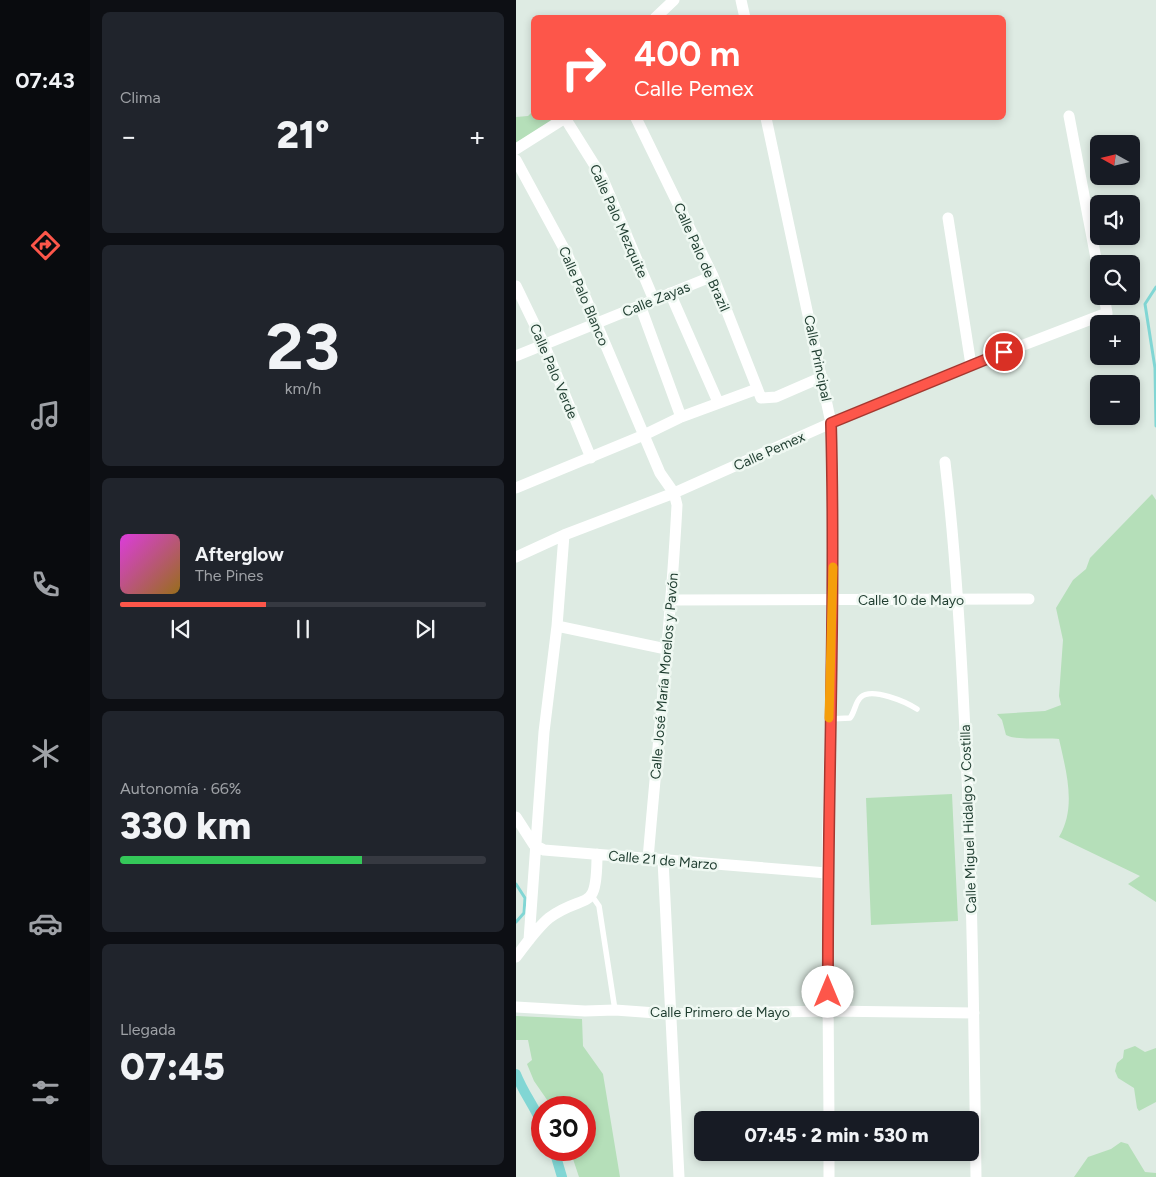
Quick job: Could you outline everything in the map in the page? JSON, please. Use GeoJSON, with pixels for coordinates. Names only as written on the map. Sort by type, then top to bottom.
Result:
{"type":"FeatureCollection","features":[{"type":"Feature","properties":{"kind":"street"},"geometry":{"type":"LineString","coordinates":[[658,15],[674,0]]}},
{"type":"Feature","properties":{"kind":"street"},"geometry":{"type":"LineString","coordinates":[[741,0],[744,15]]}},
{"type":"Feature","properties":{"kind":"street"},"geometry":{"type":"LineString","coordinates":[[1069,116],[1095,255]]}},
{"type":"Feature","properties":{"kind":"street"},"geometry":{"type":"LineString","coordinates":[[516,148],[562,120]]}},
{"type":"Feature","properties":{"kind":"street","name":"Calle Palo Mezquite"},"geometry":{"type":"LineString","coordinates":[[566,120],[602,177],[654,300]]}},
{"type":"Feature","properties":{"kind":"street","name":"Calle Palo de Brazil"},"geometry":{"type":"LineString","coordinates":[[637,120],[713,276],[759,393]]}},
{"type":"Feature","properties":{"kind":"street","name":"Calle Principal"},"geometry":{"type":"LineString","coordinates":[[766,120],[831,423],[832,600],[827,872],[829,1111]]}},
{"type":"Feature","properties":{"kind":"street","name":"Calle Palo Blanco"},"geometry":{"type":"LineString","coordinates":[[516,160],[567,254],[660,473],[674,493]]}},
{"type":"Feature","properties":{"kind":"street"},"geometry":{"type":"LineString","coordinates":[[948,218],[971,365]]}},
{"type":"Feature","properties":{"kind":"street","name":"Calle Zayas"},"geometry":{"type":"LineString","coordinates":[[516,356],[713,276]]}},
{"type":"Feature","properties":{"kind":"street","name":"Calle Palo Verde"},"geometry":{"type":"LineString","coordinates":[[516,286],[544,344],[590,458]]}},
{"type":"Feature","properties":{"kind":"street"},"geometry":{"type":"LineString","coordinates":[[670,293],[718,402]]}},
{"type":"Feature","properties":{"kind":"street"},"geometry":{"type":"LineString","coordinates":[[640,305],[681,417]]}},
{"type":"Feature","properties":{"kind":"street","name":"Calle Pemex"},"geometry":{"type":"LineString","coordinates":[[516,557],[564,535],[674,493],[831,423],[971,365],[1107,313],[1106,305]]}},
{"type":"Feature","properties":{"kind":"street"},"geometry":{"type":"LineString","coordinates":[[516,488],[718,402],[759,393],[776,397],[822,377]]}},
{"type":"Feature","properties":{"kind":"street","name":"Calle Miguel Hidalgo y Costilla"},"geometry":{"type":"LineString","coordinates":[[945,462],[953,530],[958,601],[967,775],[974,1013],[976,1177]]}},
{"type":"Feature","properties":{"kind":"street","name":"Calle José María Morelos y Pavón"},"geometry":{"type":"LineString","coordinates":[[648,859],[672,600],[677,505],[674,493]]}},
{"type":"Feature","properties":{"kind":"street"},"geometry":{"type":"LineString","coordinates":[[529,940],[544,732],[557,626],[564,535]]}},
{"type":"Feature","properties":{"kind":"street","name":"Calle 10 de Mayo"},"geometry":{"type":"LineString","coordinates":[[672,600],[958,601],[1029,599]]}},
{"type":"Feature","properties":{"kind":"street"},"geometry":{"type":"LineString","coordinates":[[557,626],[666,649]]}},
{"type":"Feature","properties":{"kind":"street"},"geometry":{"type":"LineString","coordinates":[[516,817],[537,847]]}},
{"type":"Feature","properties":{"kind":"street","name":"Calle 21 de Marzo"},"geometry":{"type":"LineString","coordinates":[[537,847],[648,859],[827,872]]}},
{"type":"Feature","properties":{"kind":"street"},"geometry":{"type":"LineString","coordinates":[[516,957],[540,926],[551,917],[587,901],[592,896],[597,872],[597,854]]}},
{"type":"Feature","properties":{"kind":"street"},"geometry":{"type":"LineString","coordinates":[[663,860],[679,1177]]}},
{"type":"Feature","properties":{"kind":"street","name":"Calle Primero de Mayo"},"geometry":{"type":"LineString","coordinates":[[516,1007],[670,1014],[828,1011],[974,1013]]}},
{"type":"Feature","properties":{"kind":"street"},"geometry":{"type":"LineString","coordinates":[[829,1161],[830,1177]]}},
{"type":"Feature","properties":{"kind":"lane"},"geometry":{"type":"LineString","coordinates":[[829,719],[850,718],[859,699],[867,694],[889,697],[917,709]]}},
{"type":"Feature","properties":{"kind":"lane"},"geometry":{"type":"LineString","coordinates":[[592,896],[599,906],[615,1010]]}},
{"type":"Feature","properties":{"kind":"green space"},"geometry":{"type":"Polygon","coordinates":[[[531,113],[531,120],[553,120],[516,143],[516,117],[528,116],[531,113]]]}},
{"type":"Feature","properties":{"kind":"green space"},"geometry":{"type":"Polygon","coordinates":[[[1152,494],[1156,500],[1156,902],[1128,884],[1140,876],[1059,837],[1068,814],[1069,801],[1067,776],[1059,739],[1017,738],[1006,735],[1002,720],[997,714],[1045,711],[1061,705],[1059,696],[1063,640],[1056,608],[1073,580],[1086,569],[1090,558],[1152,494]]]}},
{"type":"Feature","properties":{"kind":"green space"},"geometry":{"type":"Polygon","coordinates":[[[952,794],[958,921],[871,925],[866,798],[952,794]]]}},
{"type":"Feature","properties":{"kind":"green space"},"geometry":{"type":"Polygon","coordinates":[[[516,1016],[582,1019],[583,1046],[603,1074],[620,1177],[579,1177],[574,1161],[596,1161],[596,1096],[544,1096],[534,1081],[527,1064],[532,1060],[528,1040],[516,1040],[516,1016]]]}},
{"type":"Feature","properties":{"kind":"green space"},"geometry":{"type":"Polygon","coordinates":[[[1135,1046],[1145,1052],[1156,1048],[1156,1102],[1139,1111],[1134,1088],[1118,1078],[1115,1071],[1117,1063],[1123,1058],[1124,1050],[1135,1046]]]}},
{"type":"Feature","properties":{"kind":"green space"},"geometry":{"type":"Polygon","coordinates":[[[1121,1142],[1128,1144],[1145,1172],[1156,1173],[1156,1177],[1074,1177],[1088,1157],[1111,1149],[1121,1142]]]}},
{"type":"Feature","properties":{"kind":"waterway"},"geometry":{"type":"LineString","coordinates":[[1156,287],[1145,304],[1155,368],[1156,426]]}},
{"type":"Feature","properties":{"kind":"waterway"},"geometry":{"type":"LineString","coordinates":[[516,884],[525,898],[524,913],[516,922]]}},
{"type":"Feature","properties":{"kind":"waterway"},"geometry":{"type":"LineString","coordinates":[[516,1074],[531,1102]]}},
{"type":"Feature","properties":{"kind":"waterway"},"geometry":{"type":"LineString","coordinates":[[557,1161],[562,1177]]}},
{"type":"Feature","properties":{"kind":"slow traffic"},"geometry":{"type":"LineString","coordinates":[[829,718],[833,567]]}},
{"type":"Feature","properties":{"kind":"route"},"geometry":{"type":"LineString","coordinates":[[828,992],[827,872],[833,508],[831,423],[1004,352]]}}]}
